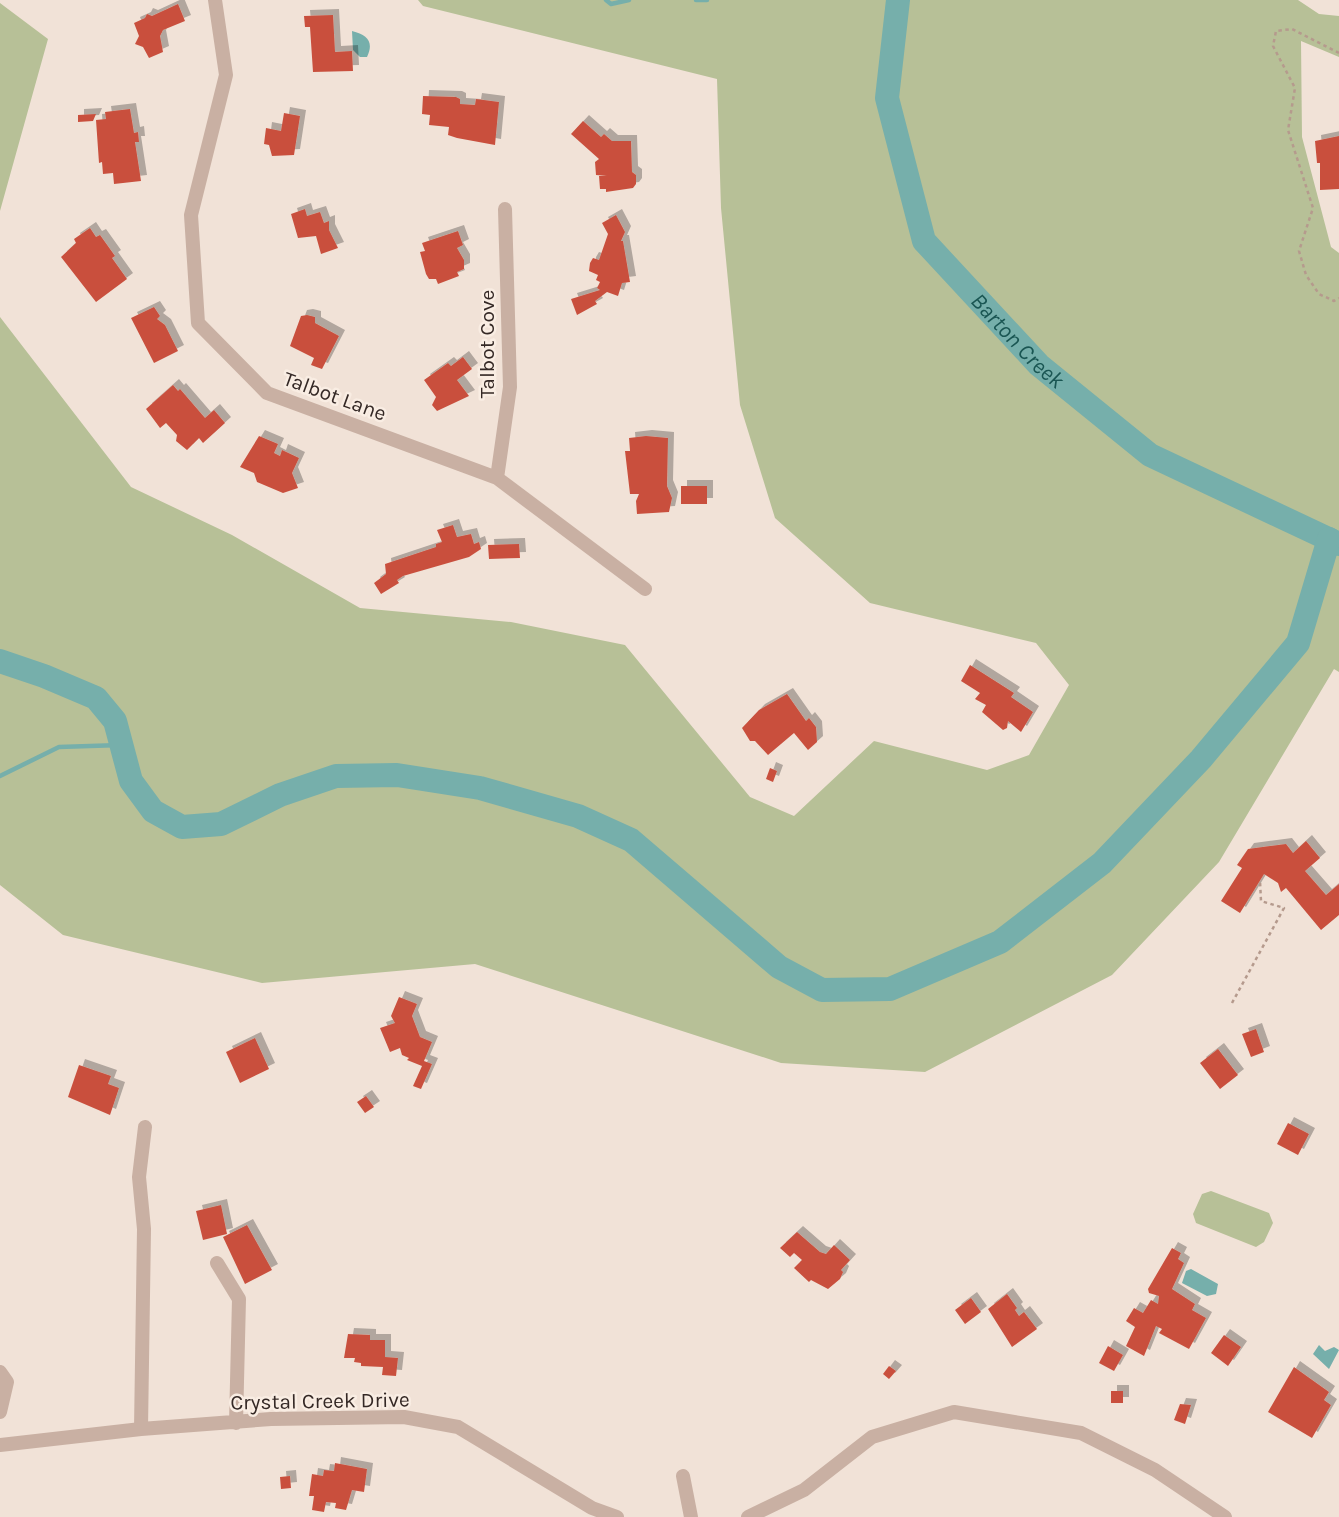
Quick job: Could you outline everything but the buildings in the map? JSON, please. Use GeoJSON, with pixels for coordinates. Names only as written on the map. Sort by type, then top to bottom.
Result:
{"type":"FeatureCollection","features":[{"type":"Feature","properties":{"kind":"street","name":"Talbot Lane"},"geometry":{"type":"LineString","coordinates":[[215,0],[226,75],[191,215],[198,323],[267,393],[497,478],[645,589]]}},
{"type":"Feature","properties":{"kind":"street","name":"Talbot Cove"},"geometry":{"type":"LineString","coordinates":[[497,478],[510,387],[506,209]]}},
{"type":"Feature","properties":{"kind":"street"},"geometry":{"type":"LineString","coordinates":[[141,1429],[144,1229],[139,1177],[145,1126]]}},
{"type":"Feature","properties":{"kind":"street"},"geometry":{"type":"LineString","coordinates":[[217,1263],[239,1299],[236,1423]]}},
{"type":"Feature","properties":{"kind":"street"},"geometry":{"type":"LineString","coordinates":[[0,1372],[7,1382],[0,1412]]}},
{"type":"Feature","properties":{"kind":"street"},"geometry":{"type":"LineString","coordinates":[[748,1517],[804,1490],[872,1437],[954,1412],[1081,1433],[1155,1470],[1225,1517]]}},
{"type":"Feature","properties":{"kind":"street","name":"Crystal Creek Drive"},"geometry":{"type":"LineString","coordinates":[[0,1445],[141,1429],[271,1419],[404,1417],[458,1427],[592,1508],[617,1517]]}},
{"type":"Feature","properties":{"kind":"street"},"geometry":{"type":"LineString","coordinates":[[682,1476],[691,1517]]}},
{"type":"Feature","properties":{"kind":"path"},"geometry":{"type":"LineString","coordinates":[[1339,53],[1292,29],[1276,31],[1273,46],[1296,89],[1288,130],[1313,208],[1299,251],[1306,275],[1319,294],[1334,301],[1339,298]]}},
{"type":"Feature","properties":{"kind":"path"},"geometry":{"type":"LineString","coordinates":[[1232,1003],[1284,908],[1261,901],[1260,881]]}},
{"type":"Feature","properties":{"kind":"green space"},"geometry":{"type":"Polygon","coordinates":[[[418,0],[1298,0],[1319,14],[1339,16],[1339,57],[1301,41],[1302,137],[1331,247],[1339,253],[1339,672],[1334,669],[1219,862],[1112,975],[925,1072],[781,1063],[475,964],[262,983],[63,935],[0,885],[0,317],[131,487],[232,535],[360,608],[511,622],[625,645],[750,797],[794,816],[874,741],[987,770],[1029,755],[1069,685],[1036,643],[870,603],[775,518],[740,405],[721,208],[717,79],[423,6],[418,0]]]}},
{"type":"Feature","properties":{"kind":"green space"},"geometry":{"type":"Polygon","coordinates":[[[0,3],[48,39],[0,211],[0,3]]]}},
{"type":"Feature","properties":{"kind":"green space"},"geometry":{"type":"Polygon","coordinates":[[[1211,1191],[1269,1213],[1273,1223],[1264,1242],[1256,1247],[1196,1223],[1193,1214],[1202,1194],[1211,1191]]]}},
{"type":"Feature","properties":{"kind":"water"},"geometry":{"type":"Polygon","coordinates":[[[352,31],[362,35],[370,43],[367,57],[360,57],[353,50],[352,31]]]}},
{"type":"Feature","properties":{"kind":"water"},"geometry":{"type":"Polygon","coordinates":[[[1191,1269],[1218,1284],[1216,1294],[1207,1296],[1182,1283],[1186,1271],[1191,1269]]]}},
{"type":"Feature","properties":{"kind":"water"},"geometry":{"type":"Polygon","coordinates":[[[1319,1345],[1325,1351],[1334,1347],[1339,1350],[1329,1369],[1313,1354],[1319,1345]]]}},
{"type":"Feature","properties":{"kind":"waterway"},"geometry":{"type":"LineString","coordinates":[[606,0],[611,4],[629,0]]}},
{"type":"Feature","properties":{"kind":"waterway"},"geometry":{"type":"LineString","coordinates":[[696,0],[707,0]]}},
{"type":"Feature","properties":{"kind":"waterway","name":"Barton Creek"},"geometry":{"type":"LineString","coordinates":[[898,0],[887,98],[924,241],[1039,365],[1150,455],[1339,544]]}},
{"type":"Feature","properties":{"kind":"waterway"},"geometry":{"type":"LineString","coordinates":[[0,661],[96,698],[115,721],[131,781],[153,811],[182,827],[221,824],[280,795],[336,776],[397,775],[480,788],[578,816],[631,840],[779,967],[822,990],[890,989],[1000,942],[1102,863],[1201,759],[1298,643],[1329,539]]}},
{"type":"Feature","properties":{"kind":"waterway"},"geometry":{"type":"LineString","coordinates":[[0,776],[59,747],[121,745]]}}]}
